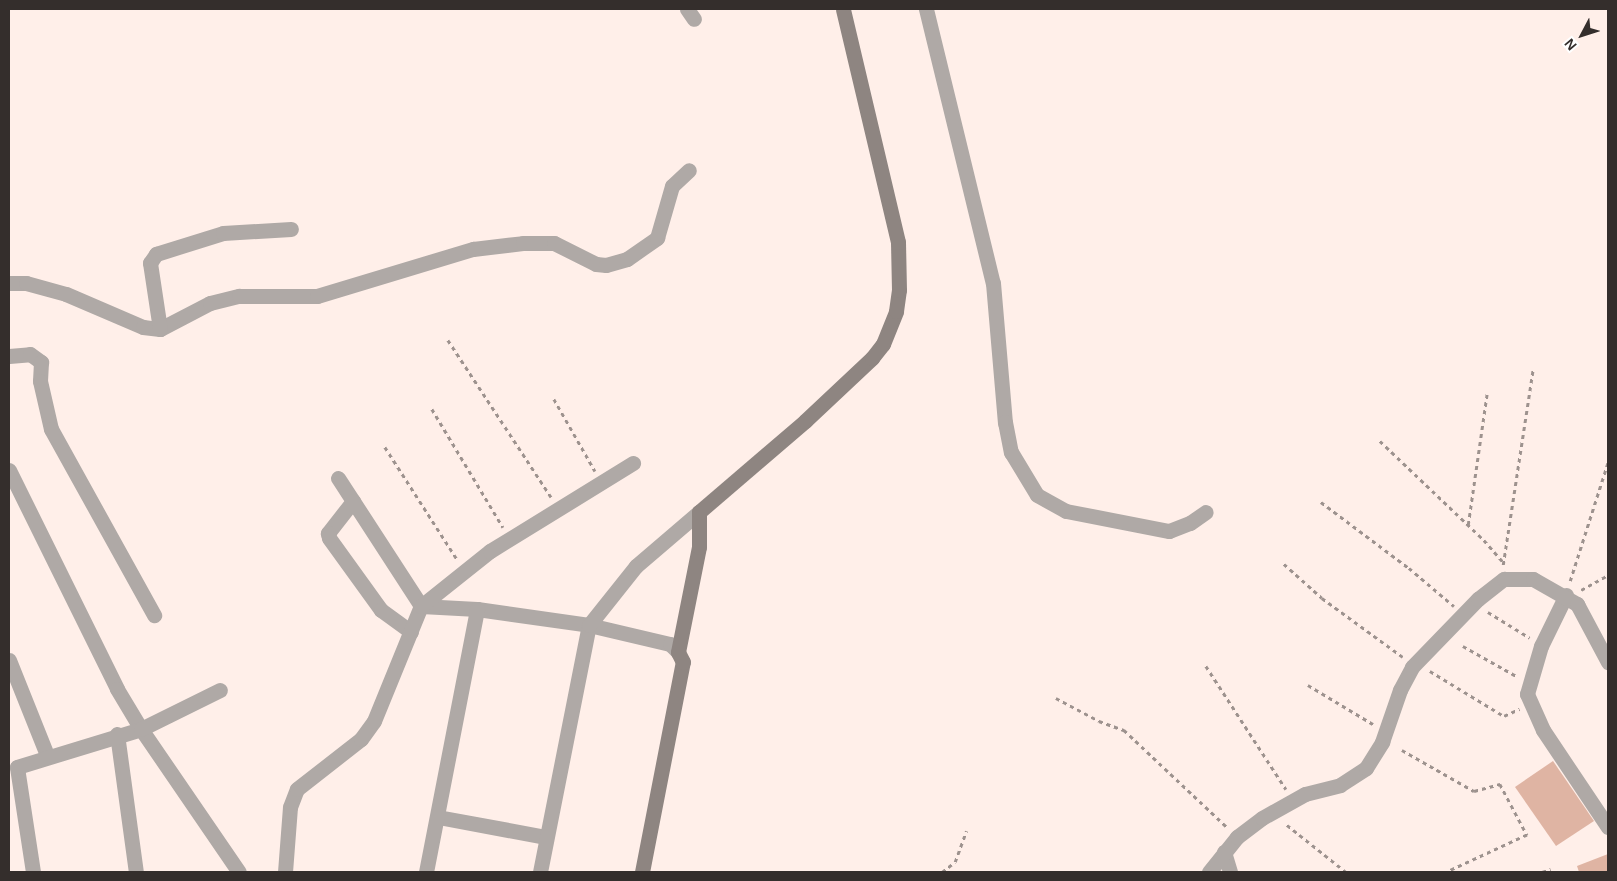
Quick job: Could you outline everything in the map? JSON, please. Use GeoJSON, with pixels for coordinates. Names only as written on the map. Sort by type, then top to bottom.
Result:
{"type":"FeatureCollection","features":[{"type":"Feature","properties":{"kind":"street"},"geometry":{"type":"LineString","coordinates":[[540,872],[589,625],[636,566],[805,421],[872,358],[883,344],[896,311],[899,290],[898,242],[843,9]]}},
{"type":"Feature","properties":{"kind":"street"},"geometry":{"type":"LineString","coordinates":[[926,9],[993,283],[1005,422],[1011,452],[1037,495],[1066,511],[1169,530],[1190,523],[1206,512]]}},
{"type":"Feature","properties":{"kind":"street"},"geometry":{"type":"LineString","coordinates":[[9,283],[26,284],[66,294],[143,328],[160,329],[210,303],[233,297],[317,296],[473,249],[523,243],[554,243],[596,264],[606,265],[628,259],[657,238],[672,186],[689,170]]}},
{"type":"Feature","properties":{"kind":"street"},"geometry":{"type":"LineString","coordinates":[[160,329],[150,263],[156,254],[224,233],[291,229]]}},
{"type":"Feature","properties":{"kind":"street"},"geometry":{"type":"LineString","coordinates":[[9,356],[30,354],[41,362],[40,382],[51,429],[154,615]]}},
{"type":"Feature","properties":{"kind":"street"},"geometry":{"type":"LineString","coordinates":[[285,872],[290,807],[297,789],[361,739],[374,721],[421,606],[510,539],[633,463]]}},
{"type":"Feature","properties":{"kind":"street"},"geometry":{"type":"LineString","coordinates":[[9,470],[117,689],[141,729],[238,872]]}},
{"type":"Feature","properties":{"kind":"street"},"geometry":{"type":"LineString","coordinates":[[338,478],[421,606]]}},
{"type":"Feature","properties":{"kind":"street"},"geometry":{"type":"LineString","coordinates":[[353,501],[328,536],[381,610],[411,632]]}},
{"type":"Feature","properties":{"kind":"street"},"geometry":{"type":"LineString","coordinates":[[678,652],[699,547],[699,512]]}},
{"type":"Feature","properties":{"kind":"street"},"geometry":{"type":"LineString","coordinates":[[1209,872],[1224,852],[1262,818],[1305,794],[1340,785],[1366,768],[1382,742],[1400,690],[1412,668],[1478,599],[1504,579],[1533,579],[1568,597],[1584,614],[1608,662]]}},
{"type":"Feature","properties":{"kind":"street"},"geometry":{"type":"LineString","coordinates":[[1568,597],[1542,646],[1527,694],[1542,730],[1608,827]]}},
{"type":"Feature","properties":{"kind":"street"},"geometry":{"type":"LineString","coordinates":[[421,606],[477,609],[589,625],[670,644],[678,652],[683,662],[642,872]]}},
{"type":"Feature","properties":{"kind":"street"},"geometry":{"type":"LineString","coordinates":[[426,872],[477,609]]}},
{"type":"Feature","properties":{"kind":"street"},"geometry":{"type":"LineString","coordinates":[[9,660],[47,755]]}},
{"type":"Feature","properties":{"kind":"street"},"geometry":{"type":"LineString","coordinates":[[33,872],[17,767],[47,755],[117,734],[141,729],[220,690]]}},
{"type":"Feature","properties":{"kind":"street"},"geometry":{"type":"LineString","coordinates":[[117,734],[136,872]]}},
{"type":"Feature","properties":{"kind":"street"},"geometry":{"type":"LineString","coordinates":[[438,817],[546,837]]}},
{"type":"Feature","properties":{"kind":"street"},"geometry":{"type":"LineString","coordinates":[[1224,852],[1230,872]]}},
{"type":"Feature","properties":{"kind":"path"},"geometry":{"type":"LineString","coordinates":[[448,340],[558,508]]}},
{"type":"Feature","properties":{"kind":"path"},"geometry":{"type":"LineString","coordinates":[[1380,441],[1468,525],[1503,562],[1533,370]]}},
{"type":"Feature","properties":{"kind":"path"},"geometry":{"type":"LineString","coordinates":[[1468,525],[1487,393]]}},
{"type":"Feature","properties":{"kind":"path"},"geometry":{"type":"LineString","coordinates":[[554,399],[602,483]]}},
{"type":"Feature","properties":{"kind":"path"},"geometry":{"type":"LineString","coordinates":[[432,409],[510,539]]}},
{"type":"Feature","properties":{"kind":"path"},"geometry":{"type":"LineString","coordinates":[[386,447],[465,571]]}},
{"type":"Feature","properties":{"kind":"path"},"geometry":{"type":"LineString","coordinates":[[1568,597],[1608,462]]}},
{"type":"Feature","properties":{"kind":"path"},"geometry":{"type":"LineString","coordinates":[[1321,502],[1409,568],[1456,609]]}},
{"type":"Feature","properties":{"kind":"path"},"geometry":{"type":"LineString","coordinates":[[1284,564],[1322,598],[1406,660]]}},
{"type":"Feature","properties":{"kind":"path"},"geometry":{"type":"LineString","coordinates":[[1568,597],[1608,575]]}},
{"type":"Feature","properties":{"kind":"path"},"geometry":{"type":"LineString","coordinates":[[1488,612],[1542,646]]}},
{"type":"Feature","properties":{"kind":"path"},"geometry":{"type":"LineString","coordinates":[[1463,646],[1530,684]]}},
{"type":"Feature","properties":{"kind":"path"},"geometry":{"type":"LineString","coordinates":[[1206,666],[1290,794]]}},
{"type":"Feature","properties":{"kind":"path"},"geometry":{"type":"LineString","coordinates":[[1430,671],[1504,716],[1530,702]]}},
{"type":"Feature","properties":{"kind":"path"},"geometry":{"type":"LineString","coordinates":[[1308,685],[1373,724]]}},
{"type":"Feature","properties":{"kind":"path"},"geometry":{"type":"LineString","coordinates":[[1056,698],[1098,720],[1124,730],[1230,830]]}},
{"type":"Feature","properties":{"kind":"path"},"geometry":{"type":"LineString","coordinates":[[1402,750],[1474,791],[1500,784],[1527,835],[1448,872]]}},
{"type":"Feature","properties":{"kind":"path"},"geometry":{"type":"LineString","coordinates":[[1287,825],[1346,872]]}},
{"type":"Feature","properties":{"kind":"path"},"geometry":{"type":"LineString","coordinates":[[942,872],[955,862],[966,831]]}},
{"type":"Feature","properties":{"kind":"path"},"geometry":{"type":"LineString","coordinates":[[1542,872],[1551,869]]}},
{"type":"Feature","properties":{"kind":"shaded area"},"geometry":{"type":"Polygon","coordinates":[[[1553,761],[1594,821],[1556,846],[1515,787],[1553,761]]]}},
{"type":"Feature","properties":{"kind":"shaded area"},"geometry":{"type":"Polygon","coordinates":[[[1608,854],[1608,872],[1579,872],[1577,866],[1608,854]]]}}]}
